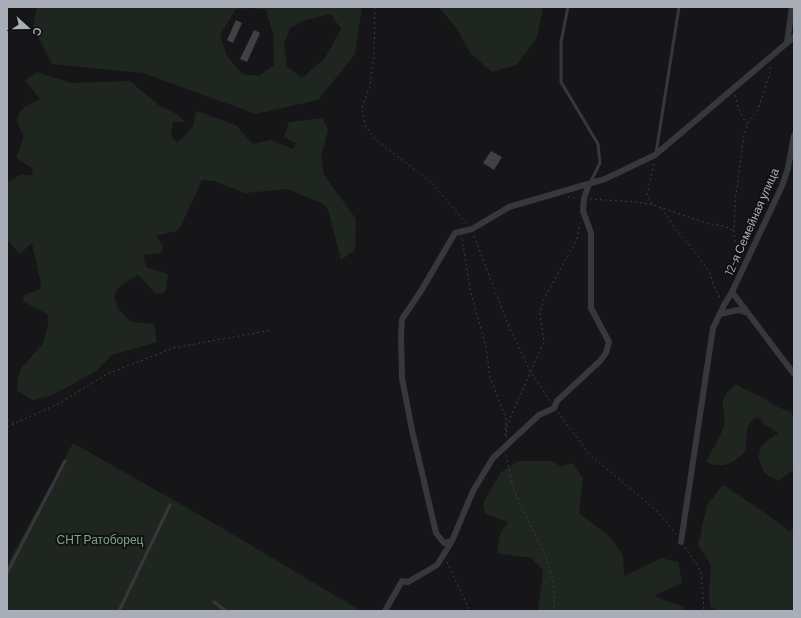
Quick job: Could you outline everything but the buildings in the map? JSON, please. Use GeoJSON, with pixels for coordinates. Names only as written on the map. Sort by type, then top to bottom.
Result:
{"type":"FeatureCollection","features":[{"type":"Feature","properties":{"kind":"street"},"geometry":{"type":"LineString","coordinates":[[787,43],[792,7]]}},
{"type":"Feature","properties":{"kind":"street"},"geometry":{"type":"LineString","coordinates":[[452,541],[444,543],[436,533],[412,430],[402,378],[401,336],[402,319],[422,290],[455,234],[472,229],[508,207],[605,180],[655,155],[794,38]]}},
{"type":"Feature","properties":{"kind":"street","name":"12-я Семейная улица"},"geometry":{"type":"LineString","coordinates":[[682,542],[713,328],[732,292],[782,186],[788,168],[794,135]]}},
{"type":"Feature","properties":{"kind":"street"},"geometry":{"type":"LineString","coordinates":[[385,611],[402,581],[408,582],[437,565],[452,541],[473,491],[492,458],[539,415],[554,408],[556,401],[600,361],[606,353],[609,342],[591,308],[591,233],[583,211],[584,198],[590,184]]}},
{"type":"Feature","properties":{"kind":"street"},"geometry":{"type":"LineString","coordinates":[[732,292],[794,374]]}},
{"type":"Feature","properties":{"kind":"street"},"geometry":{"type":"LineString","coordinates":[[720,314],[738,310],[748,313]]}},
{"type":"Feature","properties":{"kind":"lane"},"geometry":{"type":"LineString","coordinates":[[568,7],[561,42],[560,82],[598,144],[600,163],[590,184]]}},
{"type":"Feature","properties":{"kind":"lane"},"geometry":{"type":"LineString","coordinates":[[655,155],[679,7]]}},
{"type":"Feature","properties":{"kind":"lane"},"geometry":{"type":"LineString","coordinates":[[7,574],[65,461]]}},
{"type":"Feature","properties":{"kind":"lane"},"geometry":{"type":"LineString","coordinates":[[118,611],[170,505]]}},
{"type":"Feature","properties":{"kind":"lane"},"geometry":{"type":"LineString","coordinates":[[214,602],[226,611]]}},
{"type":"Feature","properties":{"kind":"path"},"geometry":{"type":"LineString","coordinates":[[375,7],[374,56],[370,86],[362,107],[365,125],[375,139],[432,183],[472,229],[509,328],[530,371],[554,408],[589,454],[658,512],[682,542],[701,571],[704,611]]}},
{"type":"Feature","properties":{"kind":"path"},"geometry":{"type":"LineString","coordinates":[[737,267],[734,231],[740,159],[744,135],[748,125],[758,110],[768,82],[771,69],[766,61]]}},
{"type":"Feature","properties":{"kind":"path"},"geometry":{"type":"LineString","coordinates":[[733,89],[738,108],[748,125]]}},
{"type":"Feature","properties":{"kind":"path"},"geometry":{"type":"LineString","coordinates":[[653,205],[647,195],[655,155]]}},
{"type":"Feature","properties":{"kind":"path"},"geometry":{"type":"LineString","coordinates":[[568,197],[615,199],[653,205],[710,224],[724,226],[734,231]]}},
{"type":"Feature","properties":{"kind":"path"},"geometry":{"type":"LineString","coordinates":[[662,208],[675,228],[699,257],[710,274],[715,289],[724,305]]}},
{"type":"Feature","properties":{"kind":"path"},"geometry":{"type":"LineString","coordinates":[[506,446],[507,427],[530,371],[544,342],[540,313],[544,299],[577,239],[580,221]]}},
{"type":"Feature","properties":{"kind":"path"},"geometry":{"type":"LineString","coordinates":[[461,232],[471,293],[486,347],[490,377],[506,419],[506,446],[513,487],[552,573],[555,602],[554,611]]}},
{"type":"Feature","properties":{"kind":"path"},"geometry":{"type":"LineString","coordinates":[[7,427],[60,403],[107,374],[173,348],[272,330]]}},
{"type":"Feature","properties":{"kind":"path"},"geometry":{"type":"LineString","coordinates":[[7,420],[14,424]]}},
{"type":"Feature","properties":{"kind":"path"},"geometry":{"type":"LineString","coordinates":[[446,561],[470,611]]}},
{"type":"Feature","properties":{"kind":"green space"},"geometry":{"type":"Polygon","coordinates":[[[37,7],[362,7],[355,54],[318,100],[256,114],[143,73],[52,64],[33,27],[37,7]],[[251,8],[236,9],[220,35],[227,56],[242,74],[259,76],[274,65],[273,34],[266,10],[251,8]],[[331,14],[305,20],[290,28],[284,45],[287,67],[302,78],[325,58],[341,29],[331,14]]]}},
{"type":"Feature","properties":{"kind":"green space"},"geometry":{"type":"Polygon","coordinates":[[[439,7],[543,7],[537,37],[517,65],[492,72],[471,54],[456,28],[439,7]]]}},
{"type":"Feature","properties":{"kind":"green space"},"geometry":{"type":"Polygon","coordinates":[[[37,72],[71,83],[130,81],[161,107],[175,113],[185,122],[173,122],[171,135],[177,143],[193,127],[196,111],[236,125],[253,144],[271,140],[293,149],[296,143],[284,137],[289,122],[323,118],[328,130],[321,156],[324,175],[356,219],[355,250],[341,260],[328,209],[323,204],[288,189],[245,193],[214,181],[202,180],[181,226],[176,231],[157,236],[163,247],[161,253],[143,255],[146,267],[168,274],[166,290],[162,294],[155,293],[138,275],[120,286],[114,296],[118,309],[131,322],[154,324],[157,342],[112,355],[96,371],[51,396],[32,400],[17,390],[18,378],[22,367],[43,344],[49,320],[47,314],[23,301],[24,295],[39,290],[41,284],[32,243],[20,254],[7,240],[7,182],[20,175],[32,175],[33,169],[16,158],[24,136],[18,123],[19,113],[22,109],[40,99],[25,81],[37,72]]]}},
{"type":"Feature","properties":{"kind":"green space"},"geometry":{"type":"Polygon","coordinates":[[[736,384],[783,409],[791,411],[794,419],[794,469],[778,481],[765,474],[758,458],[762,445],[778,433],[763,423],[758,417],[753,419],[750,423],[747,431],[745,451],[736,459],[723,465],[706,462],[724,424],[723,402],[729,391],[736,384]]]}},
{"type":"Feature","properties":{"kind":"green space","name":"СНТ Ратоборец"},"geometry":{"type":"Polygon","coordinates":[[[73,443],[217,525],[361,611],[7,611],[7,565],[73,443]]]}},
{"type":"Feature","properties":{"kind":"green space"},"geometry":{"type":"Polygon","coordinates":[[[519,461],[552,461],[560,466],[573,463],[583,479],[579,513],[610,537],[623,555],[624,576],[661,558],[678,562],[682,583],[654,596],[683,607],[684,611],[538,611],[543,570],[531,558],[497,553],[500,534],[508,522],[485,514],[483,503],[501,472],[519,461]]]}},
{"type":"Feature","properties":{"kind":"green space"},"geometry":{"type":"Polygon","coordinates":[[[723,485],[789,531],[794,528],[794,611],[719,611],[710,607],[709,590],[711,565],[698,545],[707,505],[723,485]]]}}]}
